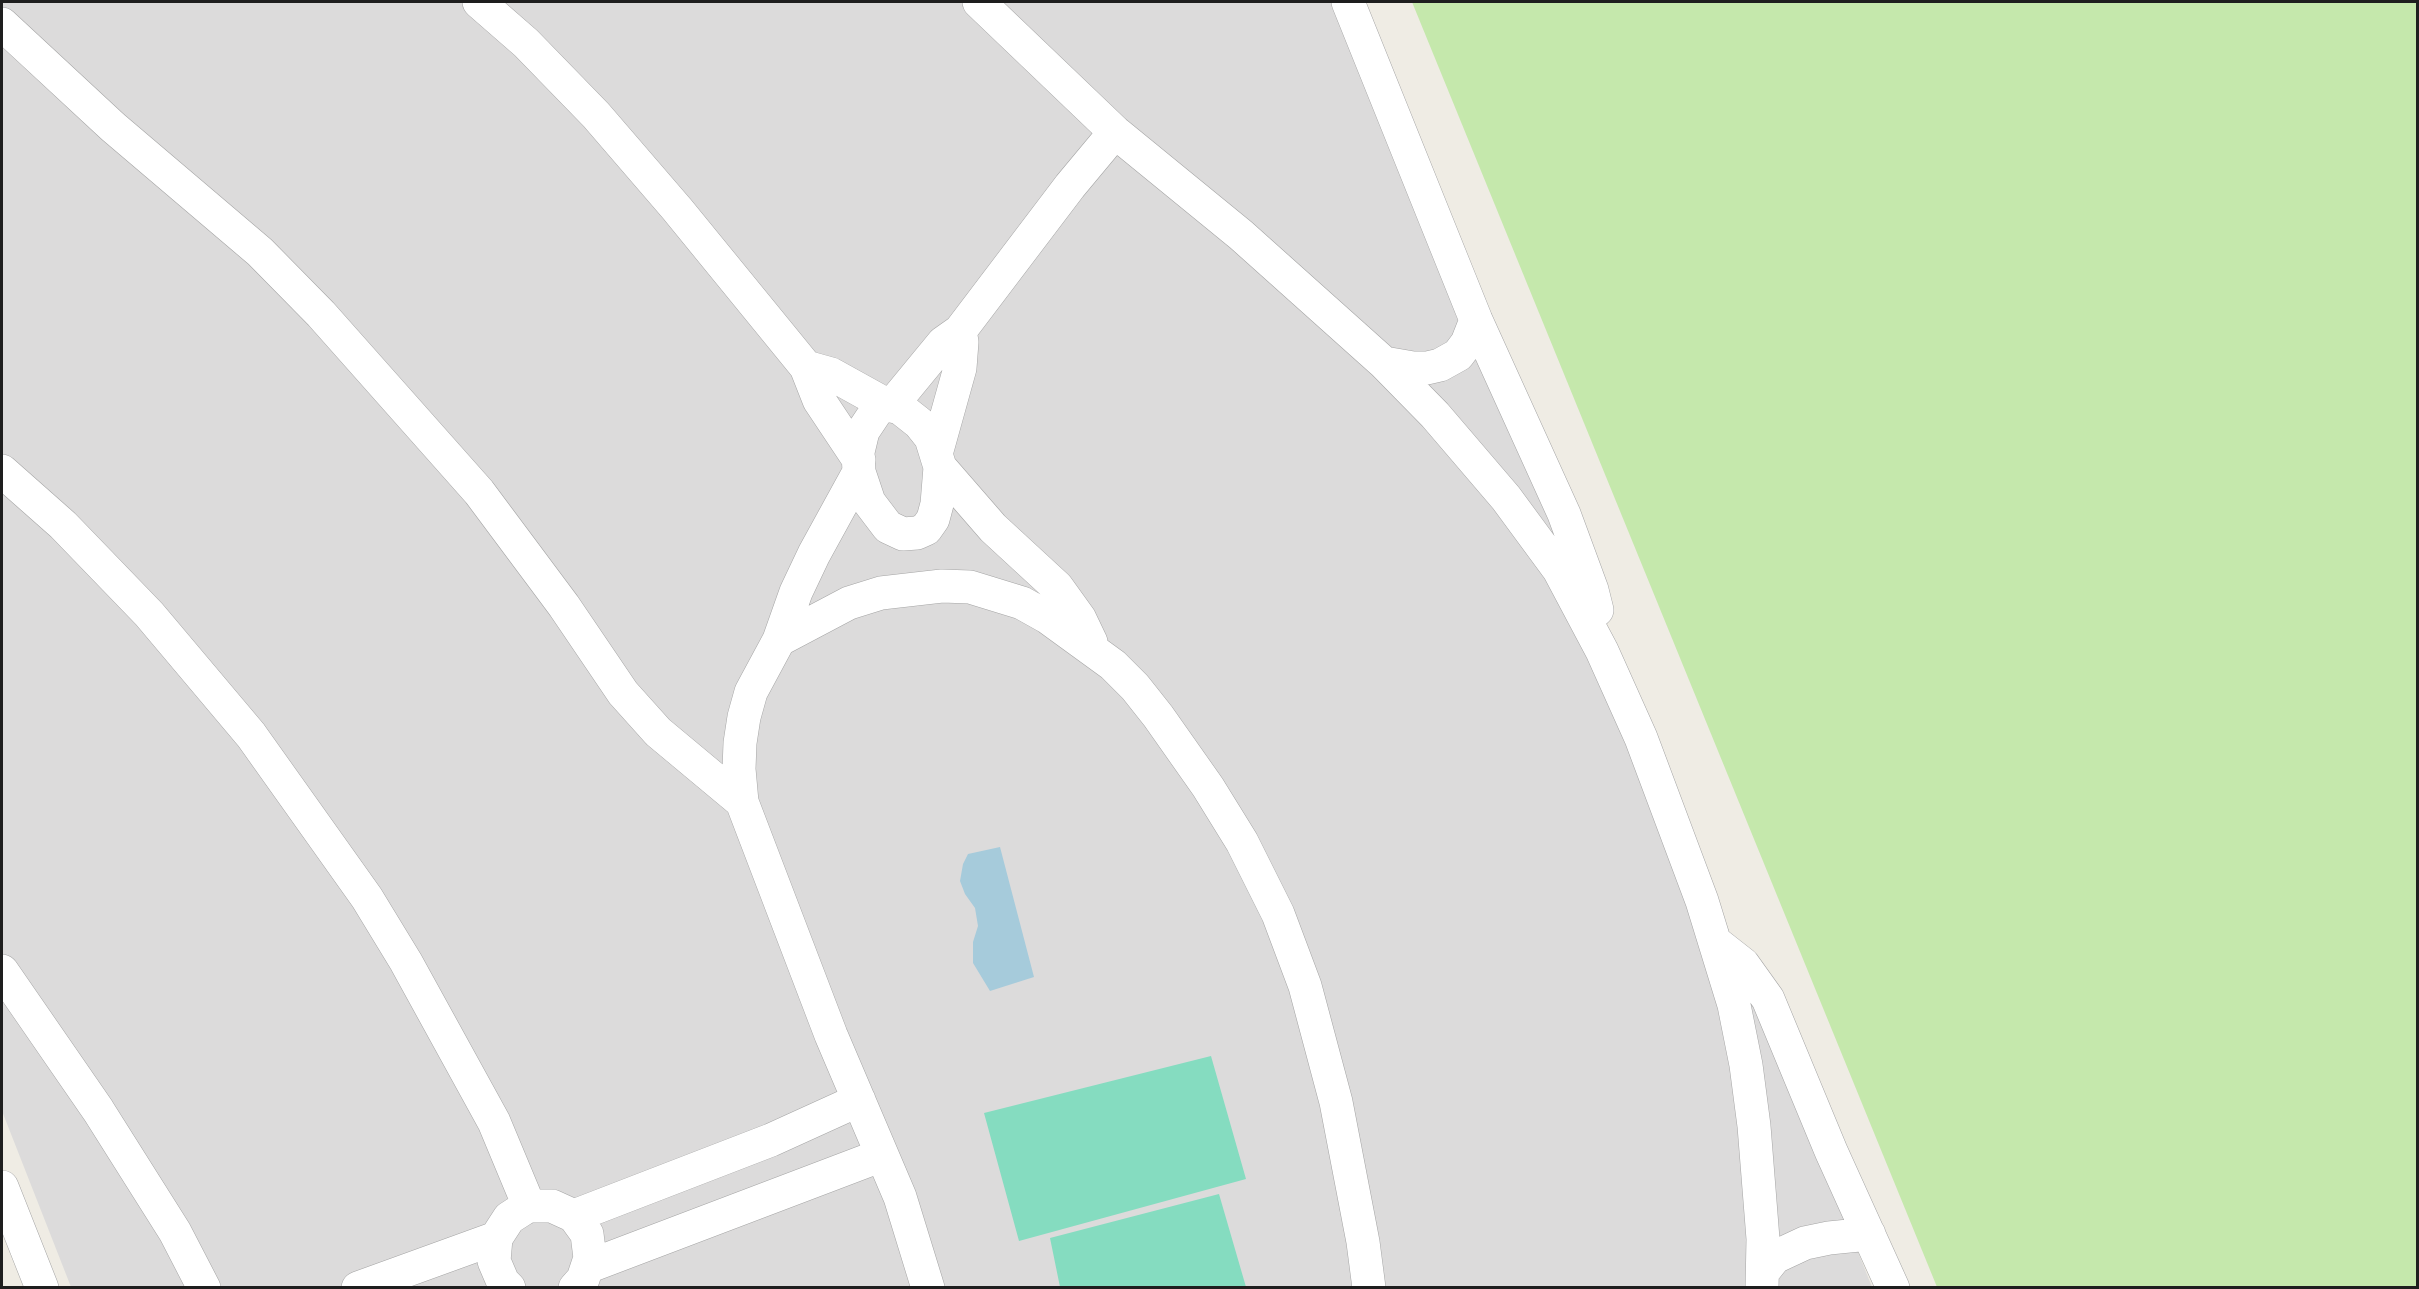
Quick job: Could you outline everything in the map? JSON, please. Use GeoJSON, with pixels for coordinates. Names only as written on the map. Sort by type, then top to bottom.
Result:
{"type":"FeatureCollection","features":[{"type":"Feature","properties":{"kind":"street"},"geometry":{"type":"LineString","coordinates":[[479,2],[526,43],[596,115],[677,209],[806,367],[819,400],[859,466],[869,502],[888,527],[903,534],[917,533],[926,529],[933,519],[937,504],[938,460],[960,368],[962,342],[960,331]]}},
{"type":"Feature","properties":{"kind":"street"},"geometry":{"type":"LineString","coordinates":[[979,2],[1115,132],[1241,235],[1384,363],[1435,415],[1530,530],[1559,570],[1602,651],[1641,738],[1715,942],[1734,1005],[1746,1065],[1760,1187],[1763,1280]]}},
{"type":"Feature","properties":{"kind":"street"},"geometry":{"type":"LineString","coordinates":[[1348,2],[1476,320],[1571,534],[1596,605],[1602,651]]}},
{"type":"Feature","properties":{"kind":"street"},"geometry":{"type":"LineString","coordinates":[[2,24],[113,127],[260,252],[321,314],[479,492],[564,606],[623,693],[658,732],[742,802]]}},
{"type":"Feature","properties":{"kind":"street"},"geometry":{"type":"LineString","coordinates":[[928,1287],[900,1197],[831,1035],[742,802],[739,761],[744,717],[751,692],[779,640],[796,592],[859,466],[863,431],[877,410],[889,405],[943,343],[960,331],[1070,186],[1115,132]]}},
{"type":"Feature","properties":{"kind":"street"},"geometry":{"type":"LineString","coordinates":[[1384,363],[1413,368],[1440,365],[1458,355],[1467,343],[1476,320]]}},
{"type":"Feature","properties":{"kind":"street"},"geometry":{"type":"LineString","coordinates":[[806,367],[831,374],[907,412],[919,423],[931,438],[938,460],[993,528],[1057,587],[1080,619],[1095,652]]}},
{"type":"Feature","properties":{"kind":"street"},"geometry":{"type":"LineString","coordinates":[[2,471],[63,525],[149,614],[205,678],[258,745],[367,898],[406,962],[494,1122],[529,1206]]}},
{"type":"Feature","properties":{"kind":"street"},"geometry":{"type":"LineString","coordinates":[[779,640],[849,603],[881,593],[942,586],[970,587],[1022,603],[1047,616],[1113,665],[1135,687],[1184,750],[1242,842],[1278,914],[1305,986],[1336,1102],[1364,1242],[1369,1287]]}},
{"type":"Feature","properties":{"kind":"street"},"geometry":{"type":"LineString","coordinates":[[1715,942],[1743,964],[1768,999],[1832,1151],[1893,1287]]}},
{"type":"Feature","properties":{"kind":"street"},"geometry":{"type":"LineString","coordinates":[[2,971],[98,1110],[175,1232],[204,1287]]}},
{"type":"Feature","properties":{"kind":"street"},"geometry":{"type":"LineString","coordinates":[[574,1216],[760,1144],[859,1100]]}},
{"type":"Feature","properties":{"kind":"street"},"geometry":{"type":"LineString","coordinates":[[581,1277],[882,1155]]}},
{"type":"Feature","properties":{"kind":"street"},"geometry":{"type":"LineString","coordinates":[[2,1187],[42,1287]]}},
{"type":"Feature","properties":{"kind":"street"},"geometry":{"type":"LineString","coordinates":[[508,1287],[503,1282],[494,1261],[496,1238],[509,1218],[529,1206],[552,1206],[574,1216],[587,1234],[591,1250],[581,1277]]}},
{"type":"Feature","properties":{"kind":"street"},"geometry":{"type":"LineString","coordinates":[[1763,1280],[1775,1257],[1805,1243],[1869,1234]]}},
{"type":"Feature","properties":{"kind":"street"},"geometry":{"type":"LineString","coordinates":[[358,1287],[496,1238]]}},
{"type":"Feature","properties":{"kind":"shaded area"},"geometry":{"type":"Polygon","coordinates":[[[2,2],[1356,2],[1872,1287],[71,1287],[2,1111],[2,2]]]}},
{"type":"Feature","properties":{"kind":"green space"},"geometry":{"type":"Polygon","coordinates":[[[1412,2],[2417,2],[2417,1287],[1937,1287],[1412,2]]]}},
{"type":"Feature","properties":{"kind":"green space"},"geometry":{"type":"Polygon","coordinates":[[[1211,1056],[1246,1179],[1019,1241],[984,1113],[1211,1056]]]}},
{"type":"Feature","properties":{"kind":"green space"},"geometry":{"type":"Polygon","coordinates":[[[1219,1194],[1246,1287],[1060,1287],[1050,1238],[1219,1194]]]}},
{"type":"Feature","properties":{"kind":"water"},"geometry":{"type":"Polygon","coordinates":[[[1000,847],[1034,977],[990,991],[973,963],[973,942],[978,926],[975,908],[965,894],[960,881],[963,864],[968,854],[1000,847]]]}}]}
